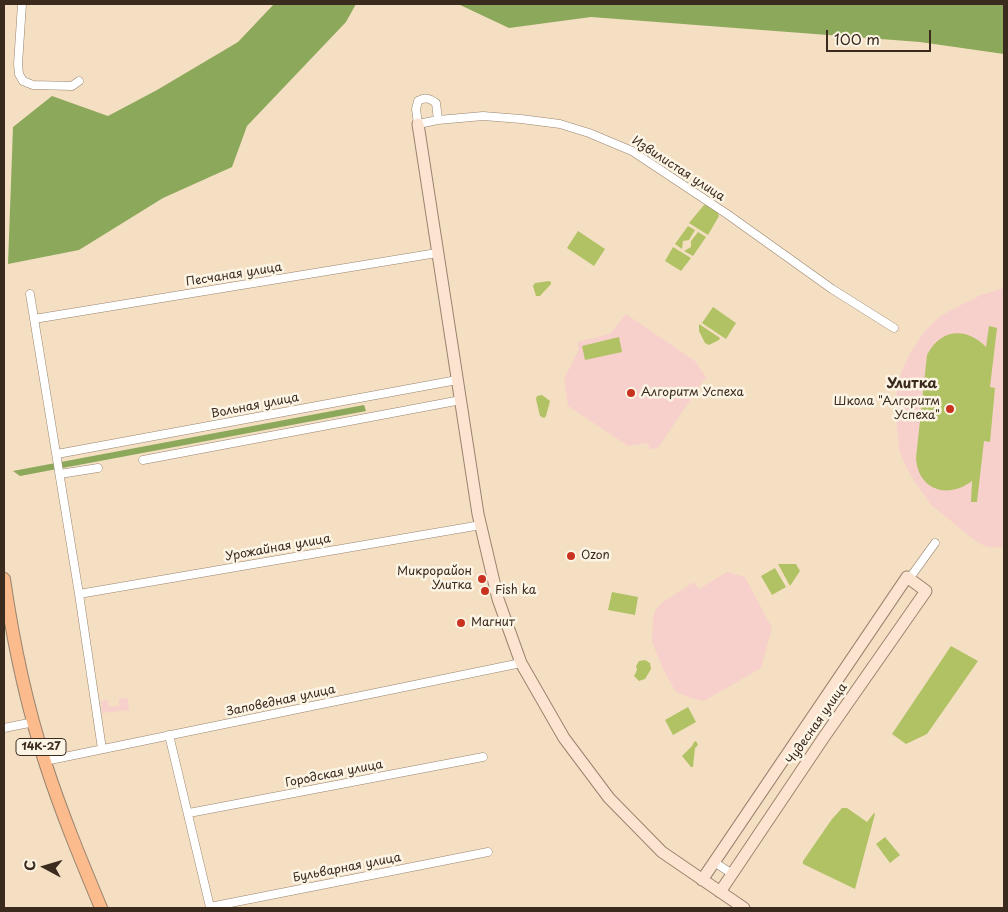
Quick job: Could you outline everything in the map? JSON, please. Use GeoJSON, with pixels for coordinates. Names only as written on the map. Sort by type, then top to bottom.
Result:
{"type":"FeatureCollection","features":[{"type":"Feature","properties":{"kind":"main road","name":"14К-27"},"geometry":{"type":"LineString","coordinates":[[4,579],[23,681],[45,761],[69,830],[101,908]]}},
{"type":"Feature","properties":{"kind":"street"},"geometry":{"type":"LineString","coordinates":[[22,4],[18,64],[22,81],[33,85],[72,86],[79,81]]}},
{"type":"Feature","properties":{"kind":"street"},"geometry":{"type":"LineString","coordinates":[[438,120],[436,103],[424,98],[418,101],[416,109],[437,253],[481,525],[498,599],[521,663],[543,705],[564,738],[609,798],[662,852],[744,908]]}},
{"type":"Feature","properties":{"kind":"street","name":"Извилистая улица"},"geometry":{"type":"LineString","coordinates":[[418,124],[438,120],[483,116],[521,119],[560,124],[589,133],[632,151],[727,214],[832,289],[894,328]]}},
{"type":"Feature","properties":{"kind":"street","name":"Песчаная улица"},"geometry":{"type":"LineString","coordinates":[[34,319],[437,253]]}},
{"type":"Feature","properties":{"kind":"street"},"geometry":{"type":"LineString","coordinates":[[30,294],[80,594],[102,749]]}},
{"type":"Feature","properties":{"kind":"street","name":"Вольная улица"},"geometry":{"type":"LineString","coordinates":[[57,454],[457,380]]}},
{"type":"Feature","properties":{"kind":"street"},"geometry":{"type":"LineString","coordinates":[[143,460],[461,400]]}},
{"type":"Feature","properties":{"kind":"street"},"geometry":{"type":"LineString","coordinates":[[60,474],[98,468]]}},
{"type":"Feature","properties":{"kind":"street","name":"Урожайная улица"},"geometry":{"type":"LineString","coordinates":[[80,594],[481,525]]}},
{"type":"Feature","properties":{"kind":"street","name":"Чудесная улица"},"geometry":{"type":"LineString","coordinates":[[910,579],[935,543]]}},
{"type":"Feature","properties":{"kind":"street","name":"Чудесная улица"},"geometry":{"type":"LineString","coordinates":[[702,880],[907,577],[926,591],[731,872],[720,892]]}},
{"type":"Feature","properties":{"kind":"street","name":"Заповедная улица"},"geometry":{"type":"LineString","coordinates":[[45,761],[521,663]]}},
{"type":"Feature","properties":{"kind":"street"},"geometry":{"type":"LineString","coordinates":[[4,728],[34,722]]}},
{"type":"Feature","properties":{"kind":"street"},"geometry":{"type":"LineString","coordinates":[[169,735],[210,907]]}},
{"type":"Feature","properties":{"kind":"street","name":"Городская улица"},"geometry":{"type":"LineString","coordinates":[[189,813],[483,757]]}},
{"type":"Feature","properties":{"kind":"street","name":"Бульварная улица"},"geometry":{"type":"LineString","coordinates":[[210,907],[488,852]]}},
{"type":"Feature","properties":{"kind":"street"},"geometry":{"type":"LineString","coordinates":[[714,862],[731,872]]}},
{"type":"Feature","properties":{"kind":"shaded area","name":"Школа \"Алгоритм Успеха\""},"geometry":{"type":"Polygon","coordinates":[[[1004,288],[1004,548],[988,547],[978,543],[931,505],[912,478],[902,458],[896,419],[896,400],[898,380],[909,355],[924,332],[939,317],[951,310],[981,295],[1004,288]]]}},
{"type":"Feature","properties":{"kind":"shaded area","name":"Алгоритм Успеха"},"geometry":{"type":"Polygon","coordinates":[[[626,314],[695,361],[706,377],[658,448],[649,449],[649,445],[645,443],[628,446],[568,406],[564,379],[579,349],[577,342],[610,334],[626,314]]]}},
{"type":"Feature","properties":{"kind":"shaded area"},"geometry":{"type":"Polygon","coordinates":[[[727,572],[745,577],[772,628],[761,668],[704,701],[690,698],[676,692],[663,669],[652,642],[653,618],[656,609],[663,602],[694,582],[699,589],[727,572]]]}},
{"type":"Feature","properties":{"kind":"shaded area"},"geometry":{"type":"Polygon","coordinates":[[[128,698],[129,710],[102,713],[101,701],[108,700],[109,707],[119,706],[119,699],[128,698]]]}},
{"type":"Feature","properties":{"kind":"green space"},"geometry":{"type":"Polygon","coordinates":[[[274,4],[356,4],[346,22],[247,126],[232,167],[163,198],[79,250],[8,264],[13,127],[52,96],[108,116],[157,90],[238,42],[274,4]]]}},
{"type":"Feature","properties":{"kind":"green space"},"geometry":{"type":"Polygon","coordinates":[[[458,4],[1004,4],[1004,54],[920,42],[591,17],[509,28],[458,4]]]}},
{"type":"Feature","properties":{"kind":"green space"},"geometry":{"type":"Polygon","coordinates":[[[704,205],[713,208],[719,216],[708,235],[689,223],[704,205]]]}},
{"type":"Feature","properties":{"kind":"green space"},"geometry":{"type":"Polygon","coordinates":[[[688,226],[695,230],[689,240],[683,241],[682,249],[675,244],[688,226]]]}},
{"type":"Feature","properties":{"kind":"green space"},"geometry":{"type":"Polygon","coordinates":[[[578,231],[605,249],[594,266],[567,248],[578,231]]]}},
{"type":"Feature","properties":{"kind":"green space"},"geometry":{"type":"Polygon","coordinates":[[[698,232],[706,237],[693,256],[684,251],[691,247],[691,241],[698,232]]]}},
{"type":"Feature","properties":{"kind":"green space"},"geometry":{"type":"Polygon","coordinates":[[[673,247],[691,258],[681,271],[665,261],[673,247]]]}},
{"type":"Feature","properties":{"kind":"green space"},"geometry":{"type":"Polygon","coordinates":[[[549,281],[551,284],[540,296],[536,296],[533,286],[535,283],[549,281]]]}},
{"type":"Feature","properties":{"kind":"green space"},"geometry":{"type":"Polygon","coordinates":[[[713,307],[736,323],[726,339],[702,323],[713,307]]]}},
{"type":"Feature","properties":{"kind":"green space"},"geometry":{"type":"Polygon","coordinates":[[[699,324],[720,338],[719,340],[709,345],[705,343],[699,331],[699,324]]]}},
{"type":"Feature","properties":{"kind":"green space"},"geometry":{"type":"Polygon","coordinates":[[[989,326],[997,328],[990,387],[995,388],[990,442],[984,441],[977,502],[971,502],[972,481],[954,490],[936,489],[922,478],[916,458],[927,355],[932,346],[939,340],[954,333],[970,336],[986,347],[989,326]]]}},
{"type":"Feature","properties":{"kind":"green space"},"geometry":{"type":"Polygon","coordinates":[[[619,337],[622,352],[585,360],[582,346],[619,337]]]}},
{"type":"Feature","properties":{"kind":"green space"},"geometry":{"type":"Polygon","coordinates":[[[542,395],[550,401],[544,418],[540,416],[536,399],[537,396],[542,395]]]}},
{"type":"Feature","properties":{"kind":"green space"},"geometry":{"type":"Polygon","coordinates":[[[364,405],[366,411],[20,476],[13,471],[364,405]]]}},
{"type":"Feature","properties":{"kind":"green space"},"geometry":{"type":"Polygon","coordinates":[[[778,564],[796,564],[800,571],[790,586],[778,564]]]}},
{"type":"Feature","properties":{"kind":"green space"},"geometry":{"type":"Polygon","coordinates":[[[775,568],[786,587],[772,595],[761,576],[775,568]]]}},
{"type":"Feature","properties":{"kind":"green space"},"geometry":{"type":"Polygon","coordinates":[[[612,592],[638,597],[635,615],[608,610],[612,592]]]}},
{"type":"Feature","properties":{"kind":"green space"},"geometry":{"type":"Polygon","coordinates":[[[951,646],[978,661],[927,734],[906,744],[892,734],[951,646]]]}},
{"type":"Feature","properties":{"kind":"green space"},"geometry":{"type":"Polygon","coordinates":[[[645,660],[650,663],[651,669],[645,679],[639,681],[634,676],[637,670],[636,666],[639,661],[645,660]]]}},
{"type":"Feature","properties":{"kind":"green space"},"geometry":{"type":"Polygon","coordinates":[[[688,707],[696,722],[673,735],[665,720],[688,707]]]}},
{"type":"Feature","properties":{"kind":"green space"},"geometry":{"type":"Polygon","coordinates":[[[696,741],[698,745],[695,748],[693,767],[691,767],[682,756],[696,741]]]}},
{"type":"Feature","properties":{"kind":"green space"},"geometry":{"type":"Polygon","coordinates":[[[842,808],[847,808],[867,822],[875,814],[855,889],[803,864],[803,861],[832,819],[842,808]]]}},
{"type":"Feature","properties":{"kind":"green space"},"geometry":{"type":"Polygon","coordinates":[[[885,837],[900,855],[890,863],[876,844],[885,837]]]}},
{"type":"Feature","properties":{"kind":"place","name":"Алгоритм Успеха"},"geometry":{"type":"Point","coordinates":[631,393]}},
{"type":"Feature","properties":{"kind":"place","name":"Школа \"Алгоритм Успеха\""},"geometry":{"type":"Point","coordinates":[950,409]}},
{"type":"Feature","properties":{"kind":"place","name":"Ozon"},"geometry":{"type":"Point","coordinates":[571,556]}},
{"type":"Feature","properties":{"kind":"place","name":"Микрорайон Улитка"},"geometry":{"type":"Point","coordinates":[482,579]}},
{"type":"Feature","properties":{"kind":"place","name":"Fish ka"},"geometry":{"type":"Point","coordinates":[485,591]}},
{"type":"Feature","properties":{"kind":"place","name":"Магнит"},"geometry":{"type":"Point","coordinates":[461,623]}},
{"type":"Feature","properties":{"kind":"district","name":"Улитка"},"geometry":{"type":"Point","coordinates":[912,384]}}]}
